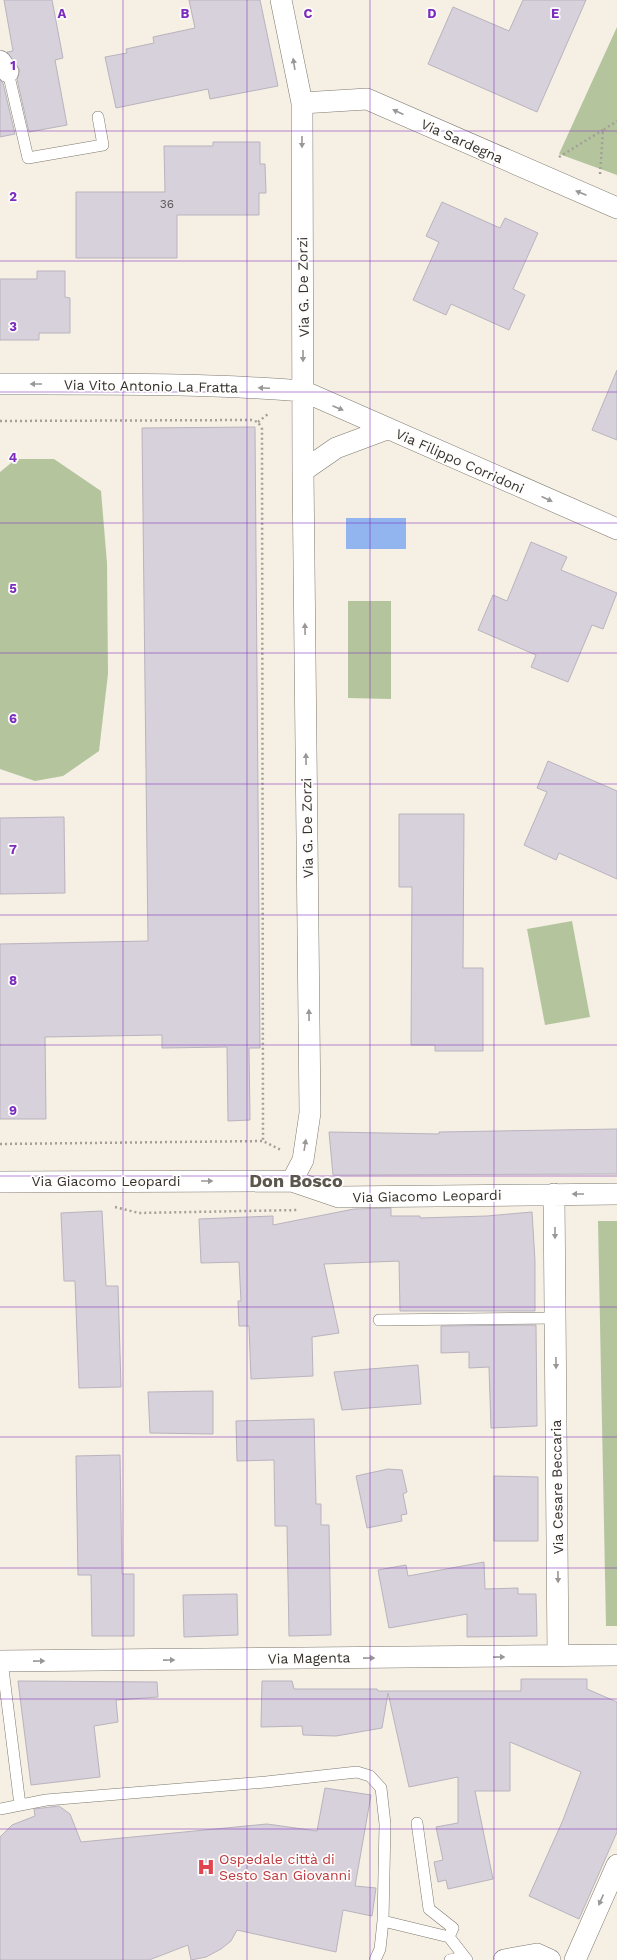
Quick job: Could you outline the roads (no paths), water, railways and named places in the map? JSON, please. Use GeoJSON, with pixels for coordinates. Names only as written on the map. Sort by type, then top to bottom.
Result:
{"type":"FeatureCollection","features":[{"type":"Feature","properties":{"kind":"street","name":"Via G. De Zorzi"},"geometry":{"type":"LineString","coordinates":[[281,0],[302,102],[303,471],[310,1113],[303,1160],[292,1181]]}},
{"type":"Feature","properties":{"kind":"street","name":"Via Sardegna"},"geometry":{"type":"LineString","coordinates":[[302,102],[367,99],[617,208]]}},
{"type":"Feature","properties":{"kind":"street","name":"Via Vito Antonio La Fratta"},"geometry":{"type":"LineString","coordinates":[[0,384],[112,384],[303,391]]}},
{"type":"Feature","properties":{"kind":"street","name":"Via Filippo Corridoni"},"geometry":{"type":"LineString","coordinates":[[303,391],[617,529]]}},
{"type":"Feature","properties":{"kind":"street"},"geometry":{"type":"LineString","coordinates":[[303,471],[336,448],[387,429]]}},
{"type":"Feature","properties":{"kind":"street","name":"Via Giacomo Leopardi"},"geometry":{"type":"LineString","coordinates":[[0,1182],[292,1181],[339,1198],[617,1194]]}},
{"type":"Feature","properties":{"kind":"street","name":"Via Cesare Beccaria"},"geometry":{"type":"LineString","coordinates":[[554,1194],[558,1656]]}},
{"type":"Feature","properties":{"kind":"street","name":"Via Magenta"},"geometry":{"type":"LineString","coordinates":[[1,1661],[617,1655]]}},
{"type":"Feature","properties":{"kind":"street"},"geometry":{"type":"LineString","coordinates":[[575,1960],[617,1865]]}},
{"type":"Feature","properties":{"kind":"street"},"geometry":{"type":"LineString","coordinates":[[504,1960],[538,1954],[550,1960]]}},
{"type":"Feature","properties":{"kind":"lane"},"geometry":{"type":"LineString","coordinates":[[4,67],[28,158],[103,145],[98,117]]}},
{"type":"Feature","properties":{"kind":"lane"},"geometry":{"type":"LineString","coordinates":[[378,1320],[556,1318]]}},
{"type":"Feature","properties":{"kind":"lane"},"geometry":{"type":"LineString","coordinates":[[1,1661],[20,1804]]}},
{"type":"Feature","properties":{"kind":"lane"},"geometry":{"type":"LineString","coordinates":[[0,1809],[46,1800],[357,1772],[370,1776],[381,1788],[385,1824],[383,1921],[380,1949],[374,1960]]}},
{"type":"Feature","properties":{"kind":"lane"},"geometry":{"type":"LineString","coordinates":[[417,1823],[429,1909],[453,1928],[449,1937]]}},
{"type":"Feature","properties":{"kind":"lane"},"geometry":{"type":"LineString","coordinates":[[383,1921],[449,1937],[466,1958]]}},
{"type":"Feature","properties":{"kind":"lane"},"geometry":{"type":"LineString","coordinates":[[450,1960],[466,1958]]}},
{"type":"Feature","properties":{"kind":"water"},"geometry":{"type":"Polygon","coordinates":[[[346,518],[406,518],[406,549],[346,549],[346,518]]]}},
{"type":"Feature","properties":{"kind":"place","name":"Ospedale città di Sesto San Giovanni"},"geometry":{"type":"Point","coordinates":[206,1867]}},
{"type":"Feature","properties":{"kind":"district","name":"Don Bosco"},"geometry":{"type":"Point","coordinates":[296,1180]}}]}
